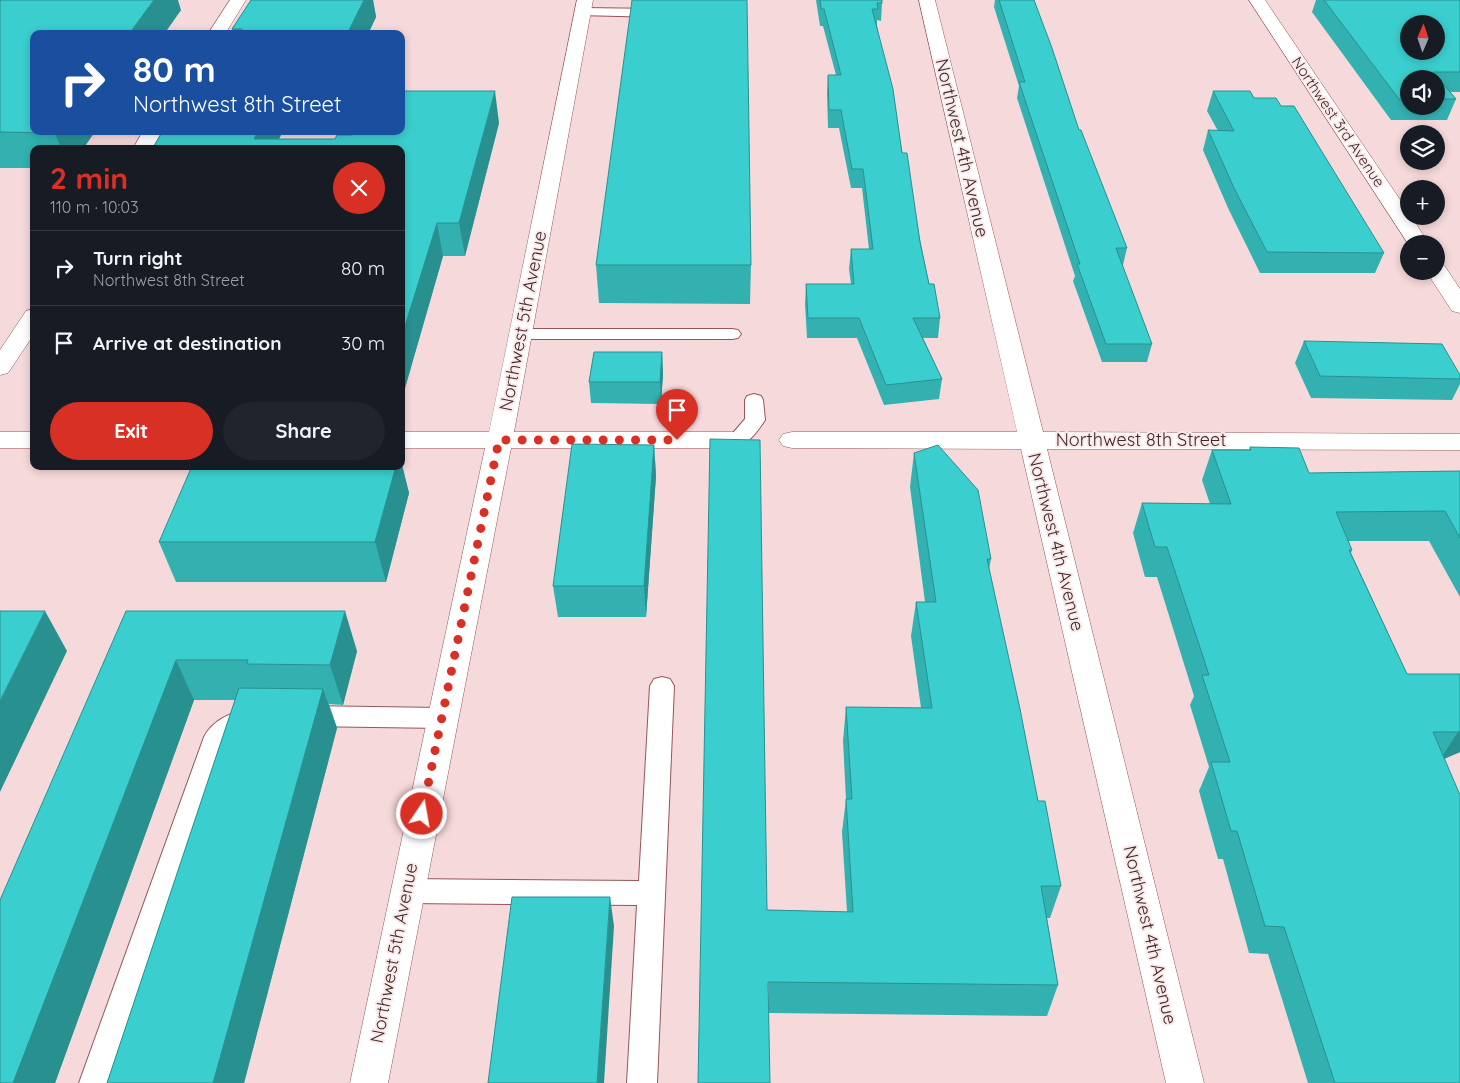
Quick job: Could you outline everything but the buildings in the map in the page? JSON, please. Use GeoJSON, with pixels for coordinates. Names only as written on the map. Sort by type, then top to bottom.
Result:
{"type":"FeatureCollection","features":[{"type":"Feature","properties":{"kind":"street"},"geometry":{"type":"LineString","coordinates":[[219,30],[238,0]]}},
{"type":"Feature","properties":{"kind":"street","name":"Northwest 4th Avenue"},"geometry":{"type":"LineString","coordinates":[[926,0],[1185,1083]]}},
{"type":"Feature","properties":{"kind":"street","name":"Northwest 3rd Avenue"},"geometry":{"type":"LineString","coordinates":[[1257,0],[1413,235]]}},
{"type":"Feature","properties":{"kind":"street","name":"Northwest 5th Avenue"},"geometry":{"type":"LineString","coordinates":[[368,1083],[521,334],[584,6]]}},
{"type":"Feature","properties":{"kind":"street"},"geometry":{"type":"LineString","coordinates":[[1443,280],[1460,306]]}},
{"type":"Feature","properties":{"kind":"street"},"geometry":{"type":"LineString","coordinates":[[0,368],[30,322]]}},
{"type":"Feature","properties":{"kind":"street","name":"Northwest 8th Street"},"geometry":{"type":"LineString","coordinates":[[792,440],[1031,439],[1460,442]]}},
{"type":"Feature","properties":{"kind":"street"},"geometry":{"type":"LineString","coordinates":[[0,440],[30,440]]}},
{"type":"Feature","properties":{"kind":"street"},"geometry":{"type":"LineString","coordinates":[[405,440],[736,440]]}},
{"type":"Feature","properties":{"kind":"lane"},"geometry":{"type":"LineString","coordinates":[[584,6],[671,12]]}},
{"type":"Feature","properties":{"kind":"lane"},"geometry":{"type":"LineString","coordinates":[[521,334],[732,334]]}},
{"type":"Feature","properties":{"kind":"lane"},"geometry":{"type":"LineString","coordinates":[[736,440],[755,420],[754,400]]}},
{"type":"Feature","properties":{"kind":"lane"},"geometry":{"type":"LineString","coordinates":[[642,1083],[662,686]]}},
{"type":"Feature","properties":{"kind":"lane"},"geometry":{"type":"LineString","coordinates":[[94,1083],[216,737],[232,723],[255,715],[442,718]]}},
{"type":"Feature","properties":{"kind":"lane"},"geometry":{"type":"LineString","coordinates":[[406,891],[651,893]]}},
{"type":"Feature","properties":{"kind":"route"},"geometry":{"type":"LineString","coordinates":[[422,814],[499,440],[677,440]]}}]}
